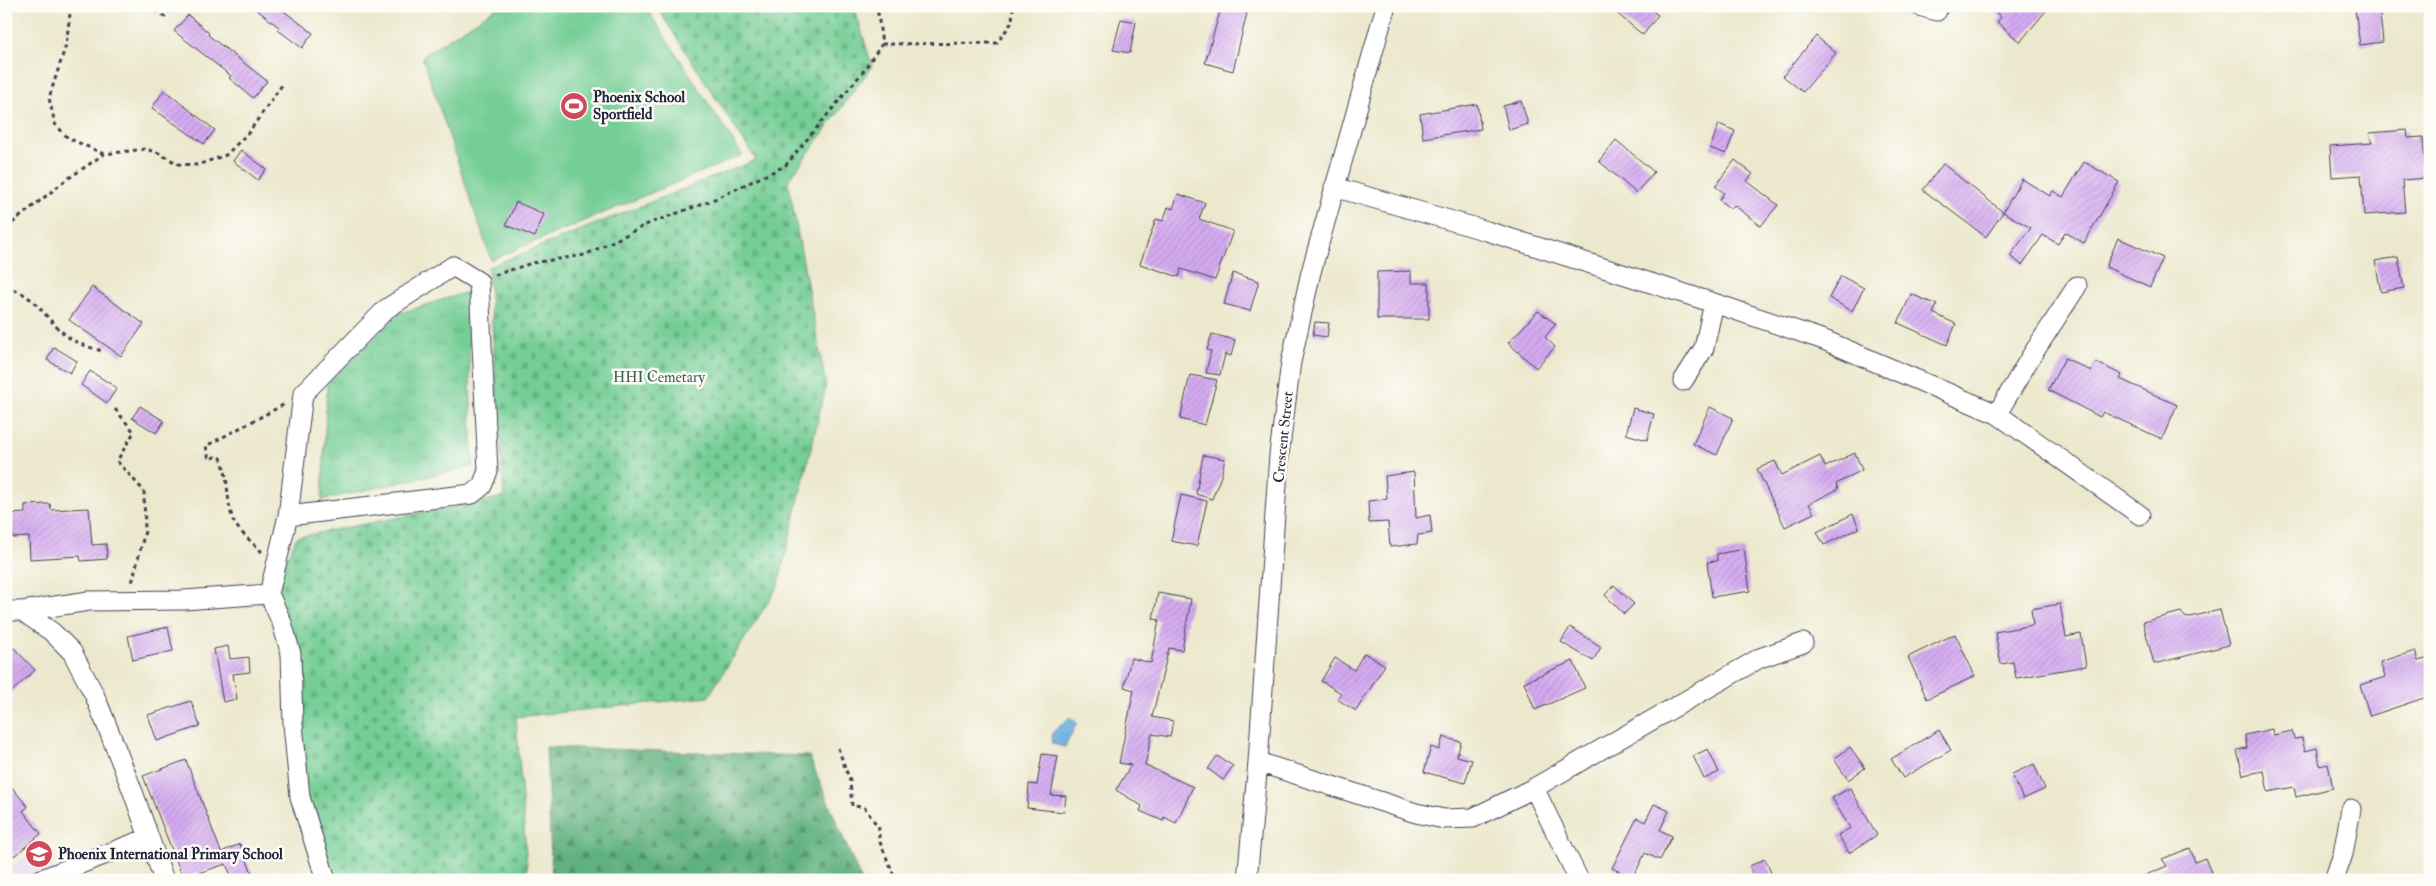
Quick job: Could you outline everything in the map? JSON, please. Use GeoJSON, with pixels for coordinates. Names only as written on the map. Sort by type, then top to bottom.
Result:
{"type":"FeatureCollection","features":[{"type":"Feature","properties":{"kind":"street","name":"Crescent Street"},"geometry":{"type":"LineString","coordinates":[[1247,880],[1258,762],[1279,456],[1291,362],[1311,272],[1386,6]]}},
{"type":"Feature","properties":{"kind":"street"},"geometry":{"type":"LineString","coordinates":[[1919,6],[1937,11]]}},
{"type":"Feature","properties":{"kind":"street"},"geometry":{"type":"LineString","coordinates":[[1334,186],[1487,231],[1824,340],[1997,414],[2140,515]]}},
{"type":"Feature","properties":{"kind":"street"},"geometry":{"type":"LineString","coordinates":[[288,516],[472,494],[482,486],[488,471],[479,282],[453,266],[386,309],[303,394],[288,516],[270,594],[282,623],[291,654],[292,724],[300,797],[326,880]]}},
{"type":"Feature","properties":{"kind":"street"},"geometry":{"type":"LineString","coordinates":[[1997,414],[2030,358],[2077,286]]}},
{"type":"Feature","properties":{"kind":"street"},"geometry":{"type":"LineString","coordinates":[[1683,382],[1704,348],[1714,303]]}},
{"type":"Feature","properties":{"kind":"street"},"geometry":{"type":"LineString","coordinates":[[14,611],[89,601],[184,600],[270,594]]}},
{"type":"Feature","properties":{"kind":"street"},"geometry":{"type":"LineString","coordinates":[[14,611],[52,632],[72,652],[94,694],[133,792],[164,880]]}},
{"type":"Feature","properties":{"kind":"street"},"geometry":{"type":"LineString","coordinates":[[1258,762],[1416,813],[1444,819],[1473,818],[1534,788],[1760,658],[1803,643]]}},
{"type":"Feature","properties":{"kind":"street"},"geometry":{"type":"LineString","coordinates":[[1534,788],[1579,880]]}},
{"type":"Feature","properties":{"kind":"street"},"geometry":{"type":"LineString","coordinates":[[2334,880],[2343,854],[2351,809]]}},
{"type":"Feature","properties":{"kind":"street"},"geometry":{"type":"LineString","coordinates":[[39,880],[148,838]]}},
{"type":"Feature","properties":{"kind":"path"},"geometry":{"type":"LineString","coordinates":[[71,6],[66,45],[49,98],[55,124],[68,138],[104,154]]}},
{"type":"Feature","properties":{"kind":"path"},"geometry":{"type":"LineString","coordinates":[[149,6],[168,19]]}},
{"type":"Feature","properties":{"kind":"path"},"geometry":{"type":"LineString","coordinates":[[479,282],[501,272],[532,263],[585,255],[650,223],[708,202],[786,166],[862,73],[882,44],[877,6]]}},
{"type":"Feature","properties":{"kind":"path"},"geometry":{"type":"LineString","coordinates":[[882,44],[997,44],[1012,22],[1013,6]]}},
{"type":"Feature","properties":{"kind":"path"},"geometry":{"type":"LineString","coordinates":[[6,228],[66,180],[104,154],[144,149],[159,153],[178,164],[197,165],[226,155],[250,132],[284,82]]}},
{"type":"Feature","properties":{"kind":"path"},"geometry":{"type":"LineString","coordinates":[[6,288],[20,290],[66,336],[90,348],[103,351]]}},
{"type":"Feature","properties":{"kind":"path"},"geometry":{"type":"LineString","coordinates":[[274,575],[262,552],[234,521],[221,458],[209,459],[206,446],[303,394]]}},
{"type":"Feature","properties":{"kind":"path"},"geometry":{"type":"LineString","coordinates":[[115,408],[134,432],[117,460],[144,491],[145,531],[127,600]]}},
{"type":"Feature","properties":{"kind":"path"},"geometry":{"type":"LineString","coordinates":[[838,748],[850,781],[852,806],[864,806],[879,828],[879,840],[896,880]]}},
{"type":"Feature","properties":{"kind":"shaded area","name":"Phoenix International Primary School"},"geometry":{"type":"Polygon","coordinates":[[[44,844],[60,880],[6,880],[6,864],[11,867],[44,844]]]}},
{"type":"Feature","properties":{"kind":"green space","name":"Phoenix School Sportfield"},"geometry":{"type":"Polygon","coordinates":[[[499,6],[645,6],[742,155],[491,260],[422,56],[499,6]]]}},
{"type":"Feature","properties":{"kind":"green space","name":"HHI Cemetary"},"geometry":{"type":"Polygon","coordinates":[[[656,6],[854,6],[872,66],[788,181],[826,386],[778,586],[708,697],[516,717],[528,880],[323,880],[297,797],[288,655],[270,593],[297,537],[504,497],[488,267],[756,160],[656,6]]]}},
{"type":"Feature","properties":{"kind":"green space"},"geometry":{"type":"Polygon","coordinates":[[[467,292],[473,466],[322,500],[327,384],[400,313],[467,292]]]}},
{"type":"Feature","properties":{"kind":"green space"},"geometry":{"type":"Polygon","coordinates":[[[546,747],[809,756],[861,880],[552,880],[546,747]]]}},
{"type":"Feature","properties":{"kind":"water"},"geometry":{"type":"Polygon","coordinates":[[[1070,717],[1077,723],[1065,747],[1053,744],[1052,733],[1070,717]]]}},
{"type":"Feature","properties":{"kind":"building"},"geometry":{"type":"Polygon","coordinates":[[[252,6],[277,6],[313,33],[302,48],[278,30],[280,28],[252,6]]]}},
{"type":"Feature","properties":{"kind":"building"},"geometry":{"type":"Polygon","coordinates":[[[1608,6],[1647,6],[1658,15],[1643,35],[1608,6]]]}},
{"type":"Feature","properties":{"kind":"building"},"geometry":{"type":"Polygon","coordinates":[[[1989,6],[2050,6],[2020,42],[1997,22],[2001,17],[1989,6]]]}},
{"type":"Feature","properties":{"kind":"building"},"geometry":{"type":"Polygon","coordinates":[[[2379,6],[2383,42],[2360,45],[2355,9],[2379,6]]]}},
{"type":"Feature","properties":{"kind":"building"},"geometry":{"type":"Polygon","coordinates":[[[1221,8],[1247,13],[1233,71],[1205,63],[1221,8]]]}},
{"type":"Feature","properties":{"kind":"building"},"geometry":{"type":"Polygon","coordinates":[[[188,15],[209,33],[208,35],[267,81],[253,98],[229,78],[231,76],[174,31],[188,15]]]}},
{"type":"Feature","properties":{"kind":"building"},"geometry":{"type":"Polygon","coordinates":[[[1121,19],[1136,22],[1130,53],[1113,50],[1121,19]]]}},
{"type":"Feature","properties":{"kind":"building"},"geometry":{"type":"Polygon","coordinates":[[[1816,36],[1836,53],[1803,92],[1783,76],[1816,36]]]}},
{"type":"Feature","properties":{"kind":"building"},"geometry":{"type":"Polygon","coordinates":[[[164,90],[215,130],[204,144],[152,108],[164,90]]]}},
{"type":"Feature","properties":{"kind":"building"},"geometry":{"type":"Polygon","coordinates":[[[1521,101],[1528,124],[1509,130],[1503,106],[1521,101]]]}},
{"type":"Feature","properties":{"kind":"building"},"geometry":{"type":"Polygon","coordinates":[[[1477,104],[1481,129],[1423,138],[1420,114],[1477,104]]]}},
{"type":"Feature","properties":{"kind":"building"},"geometry":{"type":"Polygon","coordinates":[[[1719,124],[1735,131],[1726,154],[1710,148],[1719,124]]]}},
{"type":"Feature","properties":{"kind":"building"},"geometry":{"type":"Polygon","coordinates":[[[2407,130],[2408,138],[2423,137],[2426,178],[2402,180],[2405,212],[2364,215],[2361,175],[2332,177],[2330,146],[2372,143],[2369,133],[2407,130]]]}},
{"type":"Feature","properties":{"kind":"building"},"geometry":{"type":"Polygon","coordinates":[[[1616,140],[1654,172],[1636,193],[1599,161],[1616,140]]]}},
{"type":"Feature","properties":{"kind":"building"},"geometry":{"type":"Polygon","coordinates":[[[241,150],[266,169],[258,180],[233,161],[241,150]]]}},
{"type":"Feature","properties":{"kind":"building"},"geometry":{"type":"Polygon","coordinates":[[[1735,160],[1753,174],[1747,181],[1778,205],[1761,226],[1734,205],[1731,209],[1719,200],[1724,193],[1715,186],[1735,160]]]}},
{"type":"Feature","properties":{"kind":"building"},"geometry":{"type":"Polygon","coordinates":[[[2084,162],[2119,182],[2084,243],[2065,232],[2058,244],[2043,235],[2022,265],[2010,256],[2031,228],[2003,212],[2022,179],[2050,196],[2053,191],[2063,197],[2084,162]]]}},
{"type":"Feature","properties":{"kind":"building"},"geometry":{"type":"Polygon","coordinates":[[[1943,164],[2003,212],[1986,237],[1923,190],[1943,164]]]}},
{"type":"Feature","properties":{"kind":"building"},"geometry":{"type":"Polygon","coordinates":[[[1178,194],[1205,203],[1199,219],[1233,231],[1215,280],[1181,269],[1179,277],[1140,264],[1156,219],[1163,221],[1168,207],[1173,209],[1178,194]]]}},
{"type":"Feature","properties":{"kind":"building"},"geometry":{"type":"Polygon","coordinates":[[[516,202],[544,214],[535,237],[506,225],[516,202]]]}},
{"type":"Feature","properties":{"kind":"building"},"geometry":{"type":"Polygon","coordinates":[[[2118,238],[2163,258],[2150,287],[2106,267],[2118,238]]]}},
{"type":"Feature","properties":{"kind":"building"},"geometry":{"type":"Polygon","coordinates":[[[2398,257],[2404,288],[2381,292],[2375,261],[2398,257]]]}},
{"type":"Feature","properties":{"kind":"building"},"geometry":{"type":"Polygon","coordinates":[[[1411,271],[1411,283],[1429,283],[1429,319],[1377,319],[1377,272],[1411,271]]]}},
{"type":"Feature","properties":{"kind":"building"},"geometry":{"type":"Polygon","coordinates":[[[1233,273],[1259,281],[1250,311],[1224,304],[1233,273]]]}},
{"type":"Feature","properties":{"kind":"building"},"geometry":{"type":"Polygon","coordinates":[[[1841,276],[1864,288],[1852,311],[1829,298],[1841,276]]]}},
{"type":"Feature","properties":{"kind":"building"},"geometry":{"type":"Polygon","coordinates":[[[92,287],[144,324],[121,356],[69,320],[92,287]]]}},
{"type":"Feature","properties":{"kind":"building"},"geometry":{"type":"Polygon","coordinates":[[[1911,294],[1937,305],[1933,313],[1956,324],[1947,345],[1898,323],[1911,294]]]}},
{"type":"Feature","properties":{"kind":"building"},"geometry":{"type":"Polygon","coordinates":[[[1538,311],[1556,324],[1545,337],[1555,347],[1536,368],[1508,343],[1538,311]]]}},
{"type":"Feature","properties":{"kind":"building"},"geometry":{"type":"Polygon","coordinates":[[[1315,322],[1329,323],[1327,337],[1313,335],[1315,322]]]}},
{"type":"Feature","properties":{"kind":"building"},"geometry":{"type":"Polygon","coordinates":[[[1212,334],[1235,340],[1231,356],[1225,354],[1220,375],[1206,373],[1211,351],[1207,350],[1212,334]]]}},
{"type":"Feature","properties":{"kind":"building"},"geometry":{"type":"Polygon","coordinates":[[[54,347],[77,361],[70,373],[47,360],[54,347]]]}},
{"type":"Feature","properties":{"kind":"building"},"geometry":{"type":"Polygon","coordinates":[[[2065,358],[2091,371],[2096,362],[2122,375],[2120,379],[2177,405],[2162,439],[2103,412],[2100,417],[2048,390],[2065,358]]]}},
{"type":"Feature","properties":{"kind":"building"},"geometry":{"type":"Polygon","coordinates":[[[90,371],[117,388],[107,403],[81,385],[90,371]]]}},
{"type":"Feature","properties":{"kind":"building"},"geometry":{"type":"Polygon","coordinates":[[[1190,375],[1217,380],[1205,425],[1180,419],[1190,375]]]}},
{"type":"Feature","properties":{"kind":"building"},"geometry":{"type":"Polygon","coordinates":[[[140,406],[164,421],[156,433],[132,418],[140,406]]]}},
{"type":"Feature","properties":{"kind":"building"},"geometry":{"type":"Polygon","coordinates":[[[1710,407],[1733,418],[1717,455],[1693,444],[1710,407]]]}},
{"type":"Feature","properties":{"kind":"building"},"geometry":{"type":"Polygon","coordinates":[[[1633,408],[1654,414],[1647,440],[1626,434],[1633,408]]]}},
{"type":"Feature","properties":{"kind":"building"},"geometry":{"type":"Polygon","coordinates":[[[1855,453],[1862,470],[1836,484],[1838,489],[1809,504],[1814,513],[1785,527],[1757,469],[1775,461],[1782,475],[1820,456],[1825,467],[1855,453]]]}},
{"type":"Feature","properties":{"kind":"building"},"geometry":{"type":"Polygon","coordinates":[[[1203,455],[1225,459],[1212,499],[1196,494],[1203,455]]]}},
{"type":"Feature","properties":{"kind":"building"},"geometry":{"type":"Polygon","coordinates":[[[1414,472],[1416,518],[1430,515],[1432,533],[1418,535],[1417,544],[1390,547],[1388,522],[1369,523],[1368,501],[1387,499],[1385,476],[1414,472]]]}},
{"type":"Feature","properties":{"kind":"building"},"geometry":{"type":"Polygon","coordinates":[[[1181,495],[1207,501],[1197,546],[1171,541],[1181,495]]]}},
{"type":"Feature","properties":{"kind":"building"},"geometry":{"type":"Polygon","coordinates":[[[50,504],[51,510],[89,508],[92,545],[106,544],[107,559],[81,561],[80,556],[30,559],[29,537],[13,538],[11,514],[25,513],[25,505],[50,504]]]}},
{"type":"Feature","properties":{"kind":"building"},"geometry":{"type":"Polygon","coordinates":[[[1853,514],[1859,528],[1824,545],[1817,532],[1853,514]]]}},
{"type":"Feature","properties":{"kind":"building"},"geometry":{"type":"Polygon","coordinates":[[[1744,549],[1750,591],[1712,597],[1707,562],[1717,561],[1717,554],[1744,549]]]}},
{"type":"Feature","properties":{"kind":"building"},"geometry":{"type":"Polygon","coordinates":[[[1614,585],[1634,604],[1624,614],[1605,595],[1614,585]]]}},
{"type":"Feature","properties":{"kind":"building"},"geometry":{"type":"Polygon","coordinates":[[[1158,593],[1191,599],[1182,650],[1169,648],[1152,717],[1173,721],[1170,737],[1152,734],[1145,765],[1193,787],[1176,823],[1164,817],[1163,821],[1140,811],[1142,806],[1116,790],[1131,765],[1119,763],[1134,690],[1124,687],[1131,658],[1151,663],[1159,620],[1153,619],[1158,593]]]}},
{"type":"Feature","properties":{"kind":"building"},"geometry":{"type":"Polygon","coordinates":[[[2060,604],[2066,637],[2081,634],[2086,666],[2016,678],[2013,662],[2001,664],[1995,632],[2033,625],[2031,609],[2060,604]]]}},
{"type":"Feature","properties":{"kind":"building"},"geometry":{"type":"Polygon","coordinates":[[[2220,610],[2229,645],[2154,664],[2143,622],[2181,612],[2186,618],[2220,610]]]}},
{"type":"Feature","properties":{"kind":"building"},"geometry":{"type":"Polygon","coordinates":[[[168,627],[173,651],[133,660],[128,636],[168,627]]]}},
{"type":"Feature","properties":{"kind":"building"},"geometry":{"type":"Polygon","coordinates":[[[1570,627],[1601,647],[1593,661],[1561,642],[1570,627]]]}},
{"type":"Feature","properties":{"kind":"building"},"geometry":{"type":"Polygon","coordinates":[[[1955,634],[1975,676],[1927,699],[1908,657],[1955,634]]]}},
{"type":"Feature","properties":{"kind":"building"},"geometry":{"type":"Polygon","coordinates":[[[228,646],[230,659],[249,657],[250,672],[233,674],[237,699],[223,702],[214,649],[228,646]]]}},
{"type":"Feature","properties":{"kind":"building"},"geometry":{"type":"Polygon","coordinates":[[[14,648],[35,670],[6,697],[6,656],[14,648]]]}},
{"type":"Feature","properties":{"kind":"building"},"geometry":{"type":"Polygon","coordinates":[[[2415,651],[2418,661],[2430,658],[2430,696],[2370,716],[2360,685],[2385,677],[2380,662],[2415,651]]]}},
{"type":"Feature","properties":{"kind":"building"},"geometry":{"type":"Polygon","coordinates":[[[1364,653],[1385,665],[1356,711],[1337,699],[1341,693],[1321,681],[1335,658],[1354,670],[1364,653]]]}},
{"type":"Feature","properties":{"kind":"building"},"geometry":{"type":"Polygon","coordinates":[[[1573,661],[1585,688],[1535,710],[1524,682],[1573,661]]]}},
{"type":"Feature","properties":{"kind":"building"},"geometry":{"type":"Polygon","coordinates":[[[191,701],[200,726],[157,741],[148,715],[191,701]]]}},
{"type":"Feature","properties":{"kind":"building"},"geometry":{"type":"Polygon","coordinates":[[[2272,729],[2273,735],[2292,731],[2294,739],[2302,738],[2305,751],[2317,748],[2320,766],[2328,764],[2333,788],[2296,797],[2294,787],[2268,792],[2264,771],[2243,775],[2237,750],[2247,748],[2245,735],[2272,729]]]}},
{"type":"Feature","properties":{"kind":"building"},"geometry":{"type":"Polygon","coordinates":[[[1939,730],[1951,750],[1903,778],[1891,759],[1939,730]]]}},
{"type":"Feature","properties":{"kind":"building"},"geometry":{"type":"Polygon","coordinates":[[[1443,737],[1461,742],[1457,756],[1472,760],[1465,783],[1424,772],[1431,747],[1439,750],[1443,737]]]}},
{"type":"Feature","properties":{"kind":"building"},"geometry":{"type":"Polygon","coordinates":[[[1850,747],[1865,768],[1848,780],[1834,759],[1850,747]]]}},
{"type":"Feature","properties":{"kind":"building"},"geometry":{"type":"Polygon","coordinates":[[[1708,749],[1719,772],[1704,779],[1693,756],[1708,749]]]}},
{"type":"Feature","properties":{"kind":"building"},"geometry":{"type":"Polygon","coordinates":[[[1042,754],[1058,756],[1051,795],[1066,796],[1064,812],[1027,808],[1029,784],[1037,785],[1042,754]]]}},
{"type":"Feature","properties":{"kind":"building"},"geometry":{"type":"Polygon","coordinates":[[[1217,756],[1233,766],[1223,780],[1208,769],[1217,756]]]}},
{"type":"Feature","properties":{"kind":"building"},"geometry":{"type":"Polygon","coordinates":[[[186,760],[221,852],[240,844],[252,873],[233,880],[226,864],[183,878],[143,776],[186,760]]]}},
{"type":"Feature","properties":{"kind":"building"},"geometry":{"type":"Polygon","coordinates":[[[2034,764],[2045,789],[2023,799],[2012,774],[2034,764]]]}},
{"type":"Feature","properties":{"kind":"building"},"geometry":{"type":"Polygon","coordinates":[[[6,780],[28,807],[23,811],[41,834],[14,856],[6,846],[6,780]]]}},
{"type":"Feature","properties":{"kind":"building"},"geometry":{"type":"Polygon","coordinates":[[[1850,788],[1877,835],[1849,853],[1838,835],[1850,828],[1832,798],[1850,788]]]}},
{"type":"Feature","properties":{"kind":"building"},"geometry":{"type":"Polygon","coordinates":[[[1654,804],[1669,811],[1660,830],[1672,836],[1660,860],[1645,853],[1633,878],[1612,868],[1637,818],[1645,822],[1654,804]]]}},
{"type":"Feature","properties":{"kind":"building"},"geometry":{"type":"Polygon","coordinates":[[[2190,848],[2195,862],[2205,858],[2214,880],[2134,880],[2167,866],[2162,859],[2190,848]]]}},
{"type":"Feature","properties":{"kind":"building"},"geometry":{"type":"Polygon","coordinates":[[[1765,859],[1774,880],[1755,880],[1750,866],[1765,859]]]}},
{"type":"Feature","properties":{"kind":"place","name":"Phoenix School Sportfield"},"geometry":{"type":"Point","coordinates":[574,106]}},
{"type":"Feature","properties":{"kind":"place","name":"Phoenix International Primary School"},"geometry":{"type":"Point","coordinates":[39,854]}}]}
